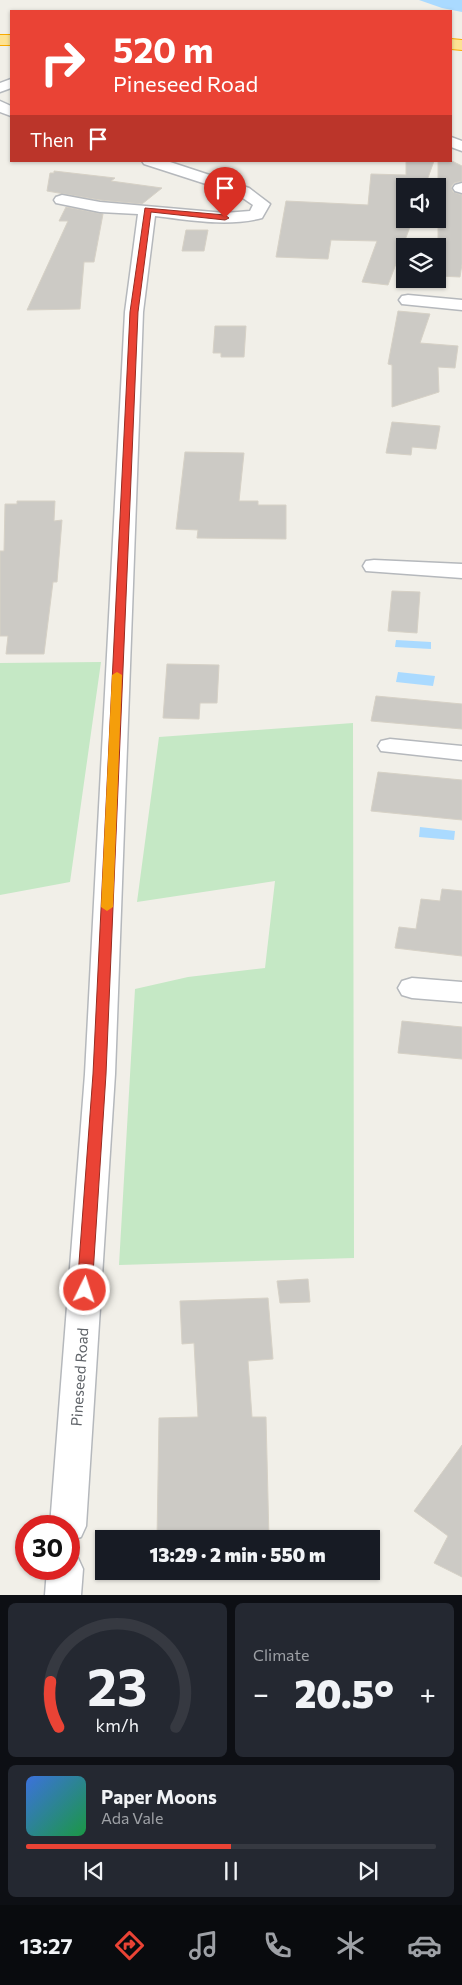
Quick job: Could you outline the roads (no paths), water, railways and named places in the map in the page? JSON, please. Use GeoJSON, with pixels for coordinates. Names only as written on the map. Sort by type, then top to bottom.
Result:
{"type":"FeatureCollection","features":[{"type":"Feature","properties":{"kind":"street"},"geometry":{"type":"LineString","coordinates":[[62,200],[100,207],[225,218],[256,214],[262,204],[243,191],[153,162]]}},
{"type":"Feature","properties":{"kind":"street","name":"Pineseed Road"},"geometry":{"type":"LineString","coordinates":[[69,1515],[100,1074],[134,312],[147,210]]}},
{"type":"Feature","properties":{"kind":"street"},"geometry":{"type":"LineString","coordinates":[[408,300],[462,305]]}},
{"type":"Feature","properties":{"kind":"street"},"geometry":{"type":"LineString","coordinates":[[374,566],[462,571]]}},
{"type":"Feature","properties":{"kind":"street"},"geometry":{"type":"LineString","coordinates":[[390,746],[462,753]]}},
{"type":"Feature","properties":{"kind":"street"},"geometry":{"type":"LineString","coordinates":[[412,988],[462,992]]}},
{"type":"Feature","properties":{"kind":"street"},"geometry":{"type":"LineString","coordinates":[[63,1595],[64,1580]]}},
{"type":"Feature","properties":{"kind":"water"},"geometry":{"type":"Polygon","coordinates":[[[419,0],[462,0],[462,12],[442,8],[419,0]]]}},
{"type":"Feature","properties":{"kind":"water"},"geometry":{"type":"Polygon","coordinates":[[[396,640],[431,642],[431,649],[395,647],[396,640]]]}},
{"type":"Feature","properties":{"kind":"water"},"geometry":{"type":"Polygon","coordinates":[[[398,672],[435,676],[433,686],[396,682],[398,672]]]}},
{"type":"Feature","properties":{"kind":"water"},"geometry":{"type":"Polygon","coordinates":[[[420,827],[455,831],[454,840],[419,837],[420,827]]]}}]}
